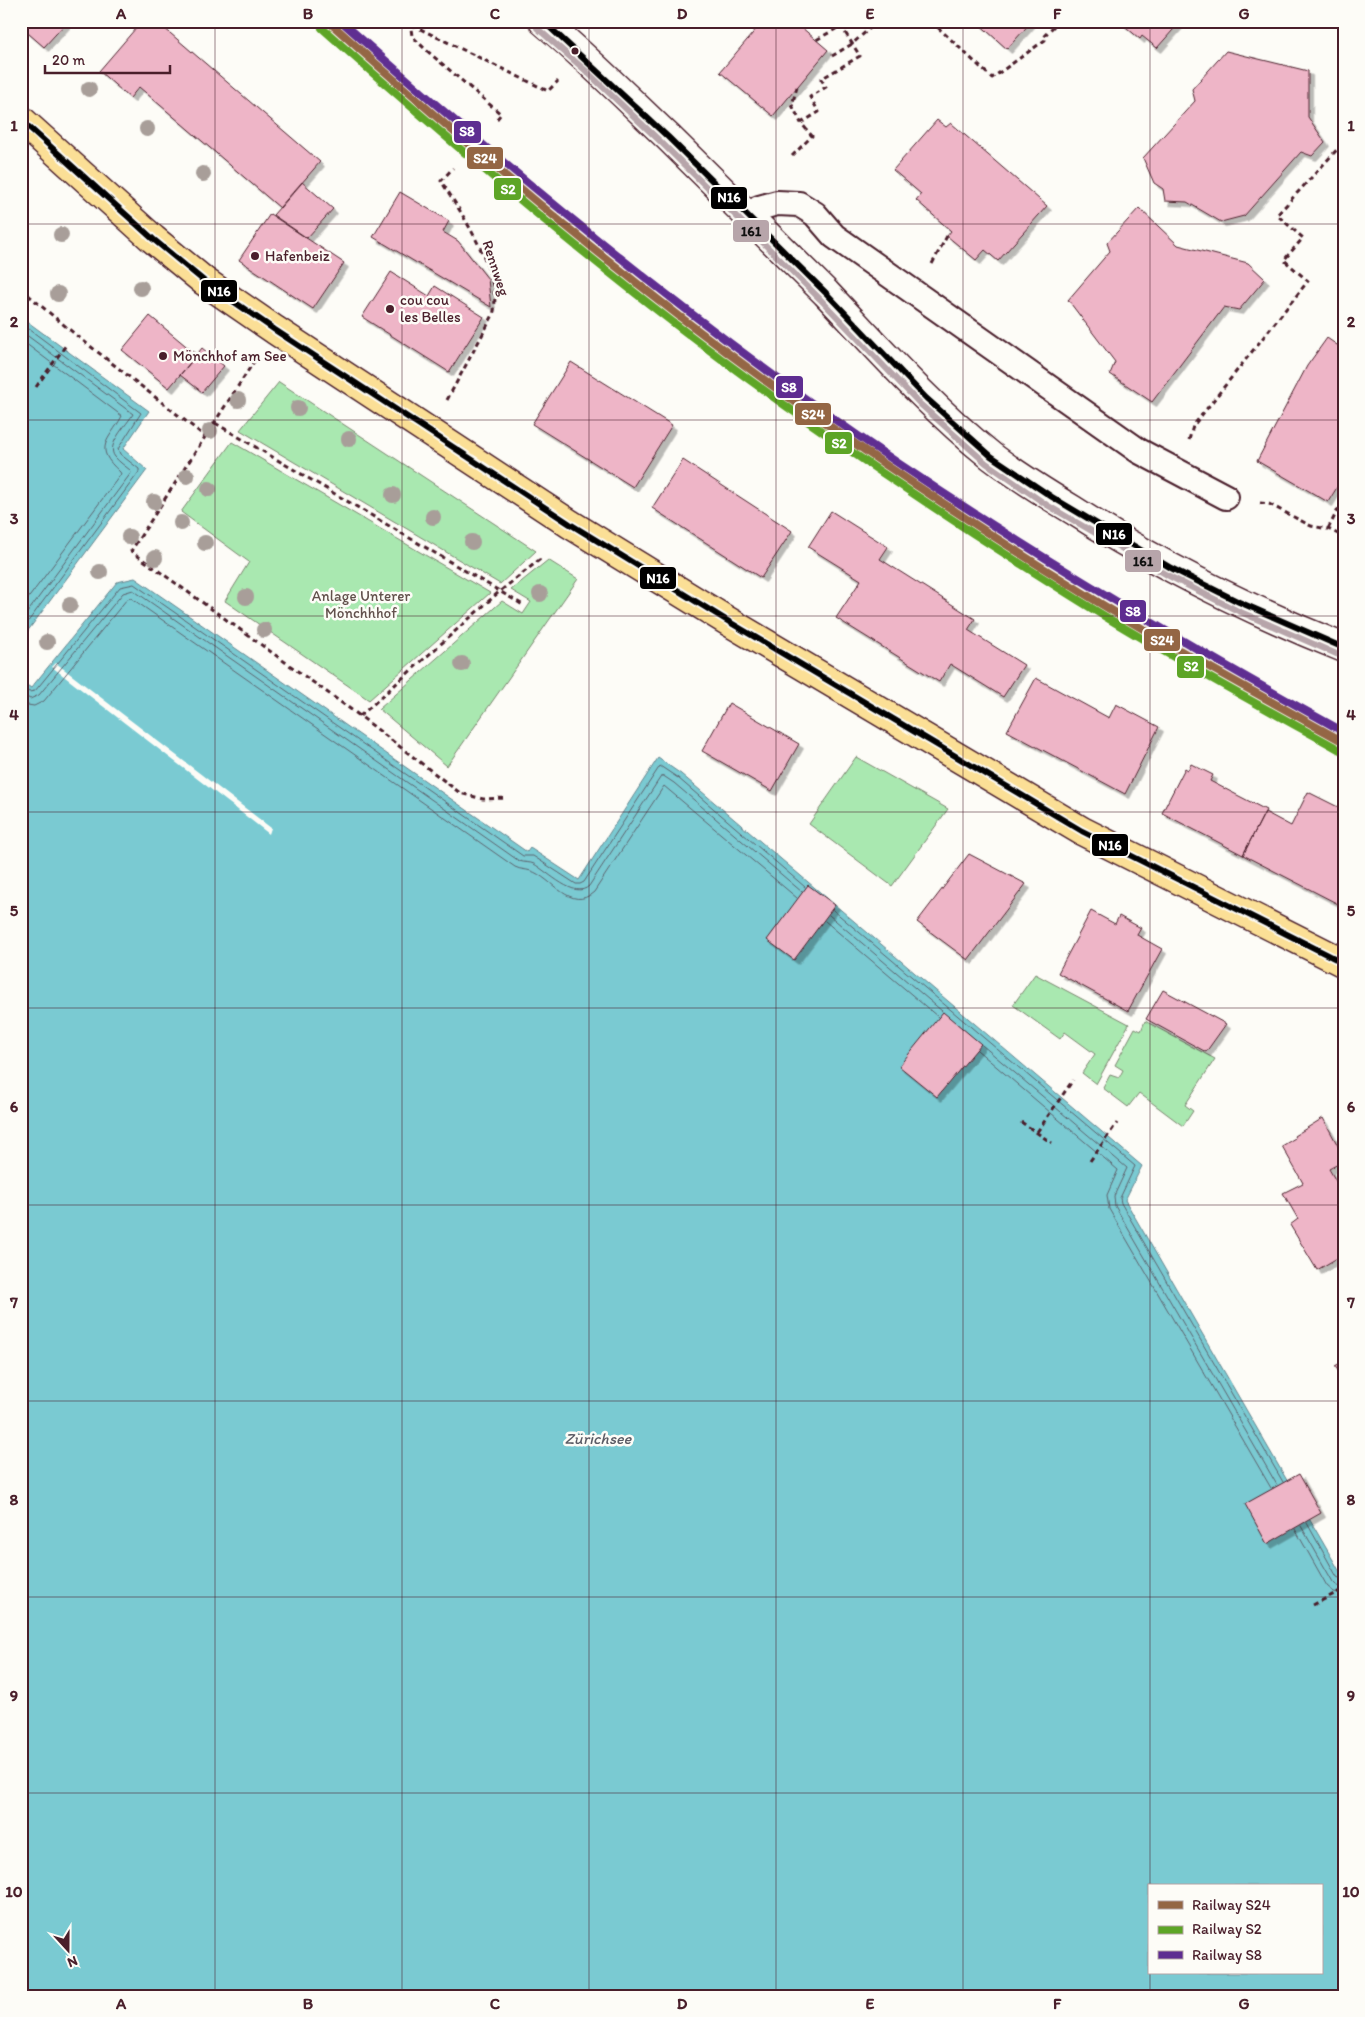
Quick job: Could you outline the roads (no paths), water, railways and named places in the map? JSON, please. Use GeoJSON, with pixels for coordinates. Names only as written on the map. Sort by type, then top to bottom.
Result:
{"type":"FeatureCollection","features":[{"type":"Feature","properties":{"kind":"main road"},"geometry":{"type":"LineString","coordinates":[[21,120],[204,281],[275,330],[570,524],[726,620],[1082,832],[1344,963]]}},
{"type":"Feature","properties":{"kind":"street"},"geometry":{"type":"LineString","coordinates":[[543,21],[583,55],[750,217],[967,436],[1013,473],[1102,529],[1156,560],[1292,627],[1344,648]]}},
{"type":"Feature","properties":{"kind":"lane"},"geometry":{"type":"LineString","coordinates":[[750,217],[759,208],[777,203],[799,204],[815,214],[834,236],[1139,451],[1226,497]]}},
{"type":"Feature","properties":{"kind":"water"},"geometry":{"type":"Polygon","coordinates":[[[21,317],[149,411],[123,449],[147,470],[21,640],[21,317]]]}},
{"type":"Feature","properties":{"kind":"water","name":"Zürichsee"},"geometry":{"type":"Polygon","coordinates":[[[135,578],[527,852],[530,848],[579,880],[658,758],[681,774],[1142,1166],[1125,1200],[1344,1579],[1344,1996],[21,1996],[21,681],[31,688],[117,582],[135,578]]]}},
{"type":"Feature","properties":{"kind":"rail line","name":"S24"},"geometry":{"type":"LineString","coordinates":[[328,21],[446,125],[566,226],[689,323],[815,416],[942,503],[1072,586],[1172,646],[1344,742]]}},
{"type":"Feature","properties":{"kind":"rail line","name":"S8"},"geometry":{"type":"LineString","coordinates":[[341,21],[574,221],[694,316],[817,407],[945,494],[1076,577],[1209,656],[1344,732]]}},
{"type":"Feature","properties":{"kind":"rail line","name":"S2"},"geometry":{"type":"LineString","coordinates":[[322,28],[560,233],[683,330],[810,423],[1034,573],[1134,634],[1340,750]]}},
{"type":"Feature","properties":{"kind":"place","name":"Hafenbeiz"},"geometry":{"type":"Point","coordinates":[255,256]}},
{"type":"Feature","properties":{"kind":"place","name":"cou cou les Belles"},"geometry":{"type":"Point","coordinates":[390,309]}},
{"type":"Feature","properties":{"kind":"place","name":"Mönchhof am See"},"geometry":{"type":"Point","coordinates":[163,356]}},
{"type":"Feature","properties":{"kind":"park label","name":"Anlage Unterer Mönchhhof"},"geometry":{"type":"Point","coordinates":[361,604]}}]}
